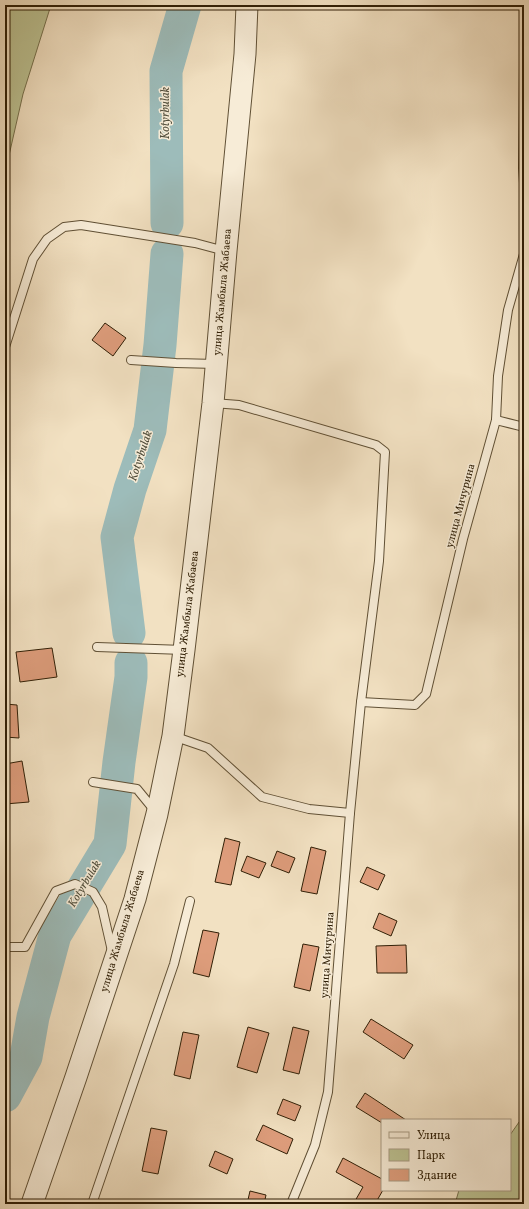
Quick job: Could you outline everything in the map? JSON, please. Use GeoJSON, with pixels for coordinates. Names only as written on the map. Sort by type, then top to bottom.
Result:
{"type":"FeatureCollection","features":[{"type":"Feature","properties":{"kind":"street","name":"улица Жамбыла Жабаева"},"geometry":{"type":"LineString","coordinates":[[32,1204],[135,898],[157,814],[173,736],[214,403],[247,5]]}},
{"type":"Feature","properties":{"kind":"lane"},"geometry":{"type":"LineString","coordinates":[[524,66],[524,183]]}},
{"type":"Feature","properties":{"kind":"lane"},"geometry":{"type":"LineString","coordinates":[[5,347],[33,259],[47,239],[64,226],[81,225],[195,243],[226,251]]}},
{"type":"Feature","properties":{"kind":"lane","name":"улица Мичурина"},"geometry":{"type":"LineString","coordinates":[[361,702],[415,705],[426,694],[463,539],[496,420],[498,376],[508,310],[524,254]]}},
{"type":"Feature","properties":{"kind":"lane"},"geometry":{"type":"LineString","coordinates":[[131,360],[217,364]]}},
{"type":"Feature","properties":{"kind":"lane","name":"улица Мичурина"},"geometry":{"type":"LineString","coordinates":[[214,403],[239,405],[376,445],[384,452],[379,561],[361,702],[350,814],[328,1092],[315,1145],[291,1204]]}},
{"type":"Feature","properties":{"kind":"lane"},"geometry":{"type":"LineString","coordinates":[[496,420],[524,426]]}},
{"type":"Feature","properties":{"kind":"lane"},"geometry":{"type":"LineString","coordinates":[[97,647],[184,650]]}},
{"type":"Feature","properties":{"kind":"lane"},"geometry":{"type":"LineString","coordinates":[[173,736],[208,748],[262,797],[309,809],[350,814]]}},
{"type":"Feature","properties":{"kind":"lane"},"geometry":{"type":"LineString","coordinates":[[93,782],[136,789],[157,814]]}},
{"type":"Feature","properties":{"kind":"lane"},"geometry":{"type":"LineString","coordinates":[[5,947],[25,947],[56,891],[75,884],[93,892],[102,907],[114,962]]}},
{"type":"Feature","properties":{"kind":"lane"},"geometry":{"type":"LineString","coordinates":[[92,1204],[174,964],[190,901]]}},
{"type":"Feature","properties":{"kind":"green space"},"geometry":{"type":"Polygon","coordinates":[[[5,5],[51,5],[23,94],[5,173],[5,5]]]}},
{"type":"Feature","properties":{"kind":"green space"},"geometry":{"type":"Polygon","coordinates":[[[524,1115],[524,1204],[455,1204],[459,1191],[511,1191],[511,1134],[524,1115]]]}},
{"type":"Feature","properties":{"kind":"building"},"geometry":{"type":"Polygon","coordinates":[[[105,323],[126,338],[113,356],[92,340],[105,323]]]}},
{"type":"Feature","properties":{"kind":"building"},"geometry":{"type":"Polygon","coordinates":[[[52,648],[57,677],[20,682],[16,652],[52,648]]]}},
{"type":"Feature","properties":{"kind":"building"},"geometry":{"type":"Polygon","coordinates":[[[5,704],[17,705],[19,738],[5,737],[5,704]]]}},
{"type":"Feature","properties":{"kind":"building"},"geometry":{"type":"Polygon","coordinates":[[[22,761],[29,802],[5,804],[5,764],[22,761]]]}},
{"type":"Feature","properties":{"kind":"building"},"geometry":{"type":"Polygon","coordinates":[[[225,838],[240,842],[231,885],[215,882],[225,838]]]}},
{"type":"Feature","properties":{"kind":"building"},"geometry":{"type":"Polygon","coordinates":[[[311,847],[326,851],[317,894],[301,891],[311,847]]]}},
{"type":"Feature","properties":{"kind":"building"},"geometry":{"type":"Polygon","coordinates":[[[277,851],[295,858],[289,873],[271,866],[277,851]]]}},
{"type":"Feature","properties":{"kind":"building"},"geometry":{"type":"Polygon","coordinates":[[[247,856],[266,863],[259,878],[241,871],[247,856]]]}},
{"type":"Feature","properties":{"kind":"building"},"geometry":{"type":"Polygon","coordinates":[[[367,867],[385,875],[378,890],[360,882],[367,867]]]}},
{"type":"Feature","properties":{"kind":"building"},"geometry":{"type":"Polygon","coordinates":[[[379,913],[397,921],[391,936],[373,928],[379,913]]]}},
{"type":"Feature","properties":{"kind":"building"},"geometry":{"type":"Polygon","coordinates":[[[203,930],[219,933],[209,977],[193,973],[203,930]]]}},
{"type":"Feature","properties":{"kind":"building"},"geometry":{"type":"Polygon","coordinates":[[[303,944],[319,947],[310,991],[294,987],[303,944]]]}},
{"type":"Feature","properties":{"kind":"building"},"geometry":{"type":"Polygon","coordinates":[[[406,945],[407,973],[377,973],[376,946],[406,945]]]}},
{"type":"Feature","properties":{"kind":"building"},"geometry":{"type":"Polygon","coordinates":[[[371,1019],[413,1045],[404,1059],[363,1032],[371,1019]]]}},
{"type":"Feature","properties":{"kind":"building"},"geometry":{"type":"Polygon","coordinates":[[[248,1027],[269,1033],[257,1073],[237,1067],[248,1027]]]}},
{"type":"Feature","properties":{"kind":"building"},"geometry":{"type":"Polygon","coordinates":[[[293,1027],[309,1031],[299,1074],[283,1070],[293,1027]]]}},
{"type":"Feature","properties":{"kind":"building"},"geometry":{"type":"Polygon","coordinates":[[[183,1032],[199,1035],[190,1079],[174,1075],[183,1032]]]}},
{"type":"Feature","properties":{"kind":"building"},"geometry":{"type":"Polygon","coordinates":[[[365,1093],[404,1119],[381,1119],[381,1122],[356,1107],[365,1093]]]}},
{"type":"Feature","properties":{"kind":"building"},"geometry":{"type":"Polygon","coordinates":[[[283,1099],[301,1106],[295,1121],[277,1114],[283,1099]]]}},
{"type":"Feature","properties":{"kind":"building"},"geometry":{"type":"Polygon","coordinates":[[[263,1125],[293,1139],[287,1154],[256,1140],[263,1125]]]}},
{"type":"Feature","properties":{"kind":"building"},"geometry":{"type":"Polygon","coordinates":[[[151,1128],[167,1131],[158,1174],[142,1171],[151,1128]]]}},
{"type":"Feature","properties":{"kind":"building"},"geometry":{"type":"Polygon","coordinates":[[[215,1151],[233,1159],[227,1174],[209,1166],[215,1151]]]}},
{"type":"Feature","properties":{"kind":"building"},"geometry":{"type":"Polygon","coordinates":[[[343,1158],[381,1178],[381,1191],[382,1191],[375,1204],[362,1204],[355,1201],[363,1187],[336,1172],[343,1158]]]}},
{"type":"Feature","properties":{"kind":"building"},"geometry":{"type":"Polygon","coordinates":[[[250,1191],[266,1195],[264,1204],[247,1204],[250,1191]]]}},
{"type":"Feature","properties":{"kind":"waterway","name":"Kotyrbulak"},"geometry":{"type":"LineString","coordinates":[[167,223],[166,71],[185,5]]}},
{"type":"Feature","properties":{"kind":"waterway","name":"Kotyrbulak"},"geometry":{"type":"LineString","coordinates":[[129,633],[117,537],[130,489],[150,430],[160,345],[167,254]]}},
{"type":"Feature","properties":{"kind":"waterway","name":"Kotyrbulak"},"geometry":{"type":"LineString","coordinates":[[5,1096],[26,1057],[33,1017],[55,935],[110,844],[119,762],[131,677],[131,663]]}}]}
